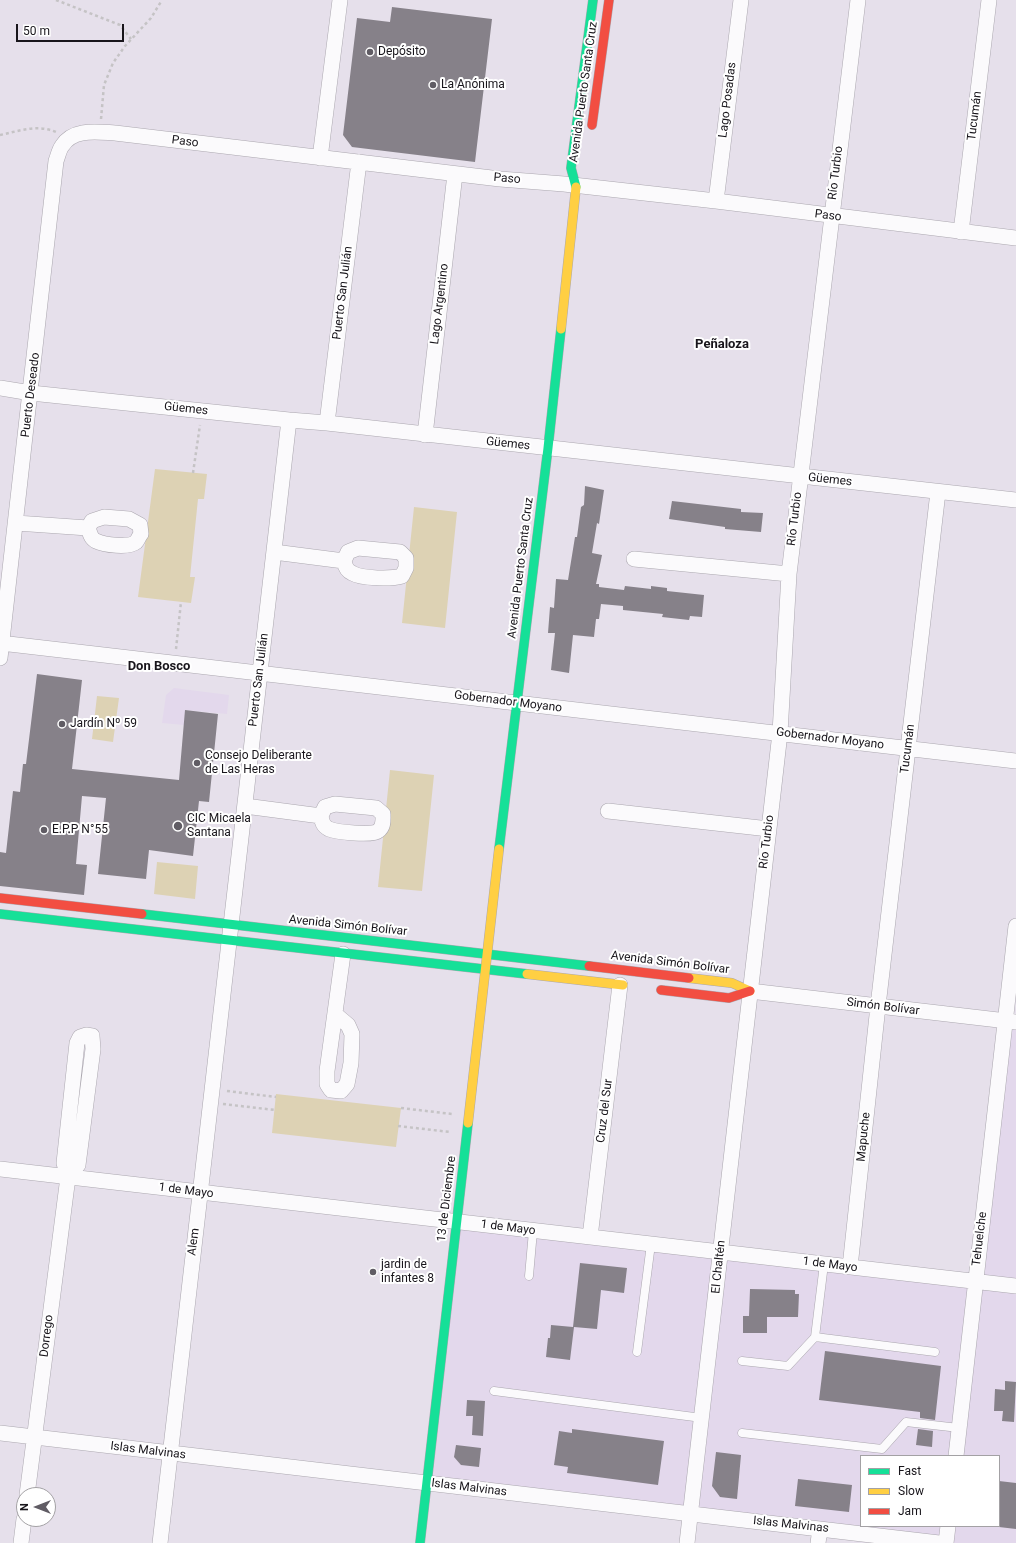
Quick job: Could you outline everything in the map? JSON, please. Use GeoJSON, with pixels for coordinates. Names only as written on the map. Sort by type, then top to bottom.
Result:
{"type":"FeatureCollection","features":[{"type":"Feature","properties":{"kind":"street"},"geometry":{"type":"LineString","coordinates":[[320,158],[340,0]]}},
{"type":"Feature","properties":{"kind":"street","name":"Avenida Puerto Santa Cruz"},"geometry":{"type":"LineString","coordinates":[[487,954],[579,180],[571,168],[593,0]]}},
{"type":"Feature","properties":{"kind":"street","name":"Avenida Puerto Santa Cruz"},"geometry":{"type":"LineString","coordinates":[[591,131],[609,0]]}},
{"type":"Feature","properties":{"kind":"street","name":"Lago Posadas"},"geometry":{"type":"LineString","coordinates":[[716,201],[741,0]]}},
{"type":"Feature","properties":{"kind":"street","name":"Río Turbio"},"geometry":{"type":"LineString","coordinates":[[750,991],[780,733],[789,574],[858,0]]}},
{"type":"Feature","properties":{"kind":"street","name":"Tucumán"},"geometry":{"type":"LineString","coordinates":[[961,232],[989,0]]}},
{"type":"Feature","properties":{"kind":"street","name":"Paso"},"geometry":{"type":"LineString","coordinates":[[71,138],[89,131],[455,174],[579,180],[716,201],[1016,238]]}},
{"type":"Feature","properties":{"kind":"street","name":"Puerto Deseado"},"geometry":{"type":"LineString","coordinates":[[1,648],[56,161],[62,146],[71,138]]}},
{"type":"Feature","properties":{"kind":"street","name":"Puerto San Julián"},"geometry":{"type":"LineString","coordinates":[[327,423],[359,162]]}},
{"type":"Feature","properties":{"kind":"street","name":"Lago Argentino"},"geometry":{"type":"LineString","coordinates":[[425,435],[455,174]]}},
{"type":"Feature","properties":{"kind":"street","name":"Güemes"},"geometry":{"type":"LineString","coordinates":[[0,388],[31,393],[327,423],[1016,500]]}},
{"type":"Feature","properties":{"kind":"street","name":"Puerto San Julián"},"geometry":{"type":"LineString","coordinates":[[229,940],[289,420]]}},
{"type":"Feature","properties":{"kind":"street","name":"Tucumán"},"geometry":{"type":"LineString","coordinates":[[878,1006],[938,492]]}},
{"type":"Feature","properties":{"kind":"street"},"geometry":{"type":"LineString","coordinates":[[16,523],[88,528]]}},
{"type":"Feature","properties":{"kind":"street"},"geometry":{"type":"LineString","coordinates":[[274,552],[344,561]]}},
{"type":"Feature","properties":{"kind":"street"},"geometry":{"type":"LineString","coordinates":[[634,559],[789,574]]}},
{"type":"Feature","properties":{"kind":"street","name":"Gobernador Moyano"},"geometry":{"type":"LineString","coordinates":[[1,648],[174,663],[1016,761]]}},
{"type":"Feature","properties":{"kind":"street"},"geometry":{"type":"LineString","coordinates":[[244,806],[321,816]]}},
{"type":"Feature","properties":{"kind":"street"},"geometry":{"type":"LineString","coordinates":[[608,811],[769,829]]}},
{"type":"Feature","properties":{"kind":"street","name":"Avenida Simón Bolívar"},"geometry":{"type":"LineString","coordinates":[[0,898],[732,983],[750,991]]}},
{"type":"Feature","properties":{"kind":"street"},"geometry":{"type":"LineString","coordinates":[[0,914],[636,987]]}},
{"type":"Feature","properties":{"kind":"street","name":"Tehuelche"},"geometry":{"type":"LineString","coordinates":[[956,1455],[976,1281],[1011,1022],[1016,926]]}},
{"type":"Feature","properties":{"kind":"street","name":"Alem"},"geometry":{"type":"LineString","coordinates":[[160,1543],[229,940]]}},
{"type":"Feature","properties":{"kind":"street"},"geometry":{"type":"LineString","coordinates":[[335,1014],[343,954]]}},
{"type":"Feature","properties":{"kind":"street","name":"13 de Diciembre"},"geometry":{"type":"LineString","coordinates":[[420,1543],[487,954]]}},
{"type":"Feature","properties":{"kind":"street","name":"Cruz del Sur"},"geometry":{"type":"LineString","coordinates":[[590,1237],[620,985]]}},
{"type":"Feature","properties":{"kind":"street"},"geometry":{"type":"LineString","coordinates":[[651,989],[728,998],[750,991]]}},
{"type":"Feature","properties":{"kind":"street","name":"Simón Bolívar"},"geometry":{"type":"LineString","coordinates":[[750,991],[1011,1022]]}},
{"type":"Feature","properties":{"kind":"street","name":"El Chaltén"},"geometry":{"type":"LineString","coordinates":[[687,1543],[750,991]]}},
{"type":"Feature","properties":{"kind":"street","name":"Mapuche"},"geometry":{"type":"LineString","coordinates":[[850,1267],[878,1006]]}},
{"type":"Feature","properties":{"kind":"street","name":"Dorrego"},"geometry":{"type":"LineString","coordinates":[[28,1487],[68,1177],[64,1163],[77,1043],[80,1037],[86,1035],[92,1036],[93,1049],[78,1165],[68,1177]]}},
{"type":"Feature","properties":{"kind":"street","name":"1 de Mayo"},"geometry":{"type":"LineString","coordinates":[[0,1169],[1016,1286]]}},
{"type":"Feature","properties":{"kind":"street","name":"Islas Malvinas"},"geometry":{"type":"LineString","coordinates":[[0,1433],[691,1514],[819,1536],[939,1543]]}},
{"type":"Feature","properties":{"kind":"street"},"geometry":{"type":"LineString","coordinates":[[21,1543],[23,1527]]}},
{"type":"Feature","properties":{"kind":"street"},"geometry":{"type":"LineString","coordinates":[[946,1543],[948,1527]]}},
{"type":"Feature","properties":{"kind":"lane"},"geometry":{"type":"LineString","coordinates":[[529,1276],[533,1230]]}},
{"type":"Feature","properties":{"kind":"lane"},"geometry":{"type":"LineString","coordinates":[[637,1352],[651,1244]]}},
{"type":"Feature","properties":{"kind":"lane"},"geometry":{"type":"LineString","coordinates":[[742,1361],[788,1366],[815,1337],[824,1264]]}},
{"type":"Feature","properties":{"kind":"lane"},"geometry":{"type":"LineString","coordinates":[[815,1337],[935,1352]]}},
{"type":"Feature","properties":{"kind":"lane"},"geometry":{"type":"LineString","coordinates":[[494,1391],[702,1418]]}},
{"type":"Feature","properties":{"kind":"lane"},"geometry":{"type":"LineString","coordinates":[[742,1433],[882,1449],[906,1422],[959,1428]]}},
{"type":"Feature","properties":{"kind":"path"},"geometry":{"type":"LineString","coordinates":[[56,0],[120,25],[131,39]]}},
{"type":"Feature","properties":{"kind":"path"},"geometry":{"type":"LineString","coordinates":[[100,132],[104,85],[113,63],[125,46],[151,18],[162,0]]}},
{"type":"Feature","properties":{"kind":"path"},"geometry":{"type":"LineString","coordinates":[[0,135],[28,128],[48,128],[71,138]]}},
{"type":"Feature","properties":{"kind":"path"},"geometry":{"type":"LineString","coordinates":[[193,473],[202,411]]}},
{"type":"Feature","properties":{"kind":"path"},"geometry":{"type":"LineString","coordinates":[[174,663],[181,602]]}},
{"type":"Feature","properties":{"kind":"path"},"geometry":{"type":"LineString","coordinates":[[211,1096],[276,1097]]}},
{"type":"Feature","properties":{"kind":"path"},"geometry":{"type":"LineString","coordinates":[[211,1096],[275,1110]]}},
{"type":"Feature","properties":{"kind":"path"},"geometry":{"type":"LineString","coordinates":[[400,1108],[469,1116]]}},
{"type":"Feature","properties":{"kind":"path"},"geometry":{"type":"LineString","coordinates":[[398,1126],[467,1134]]}},
{"type":"Feature","properties":{"kind":"shaded area"},"geometry":{"type":"Polygon","coordinates":[[[155,469],[207,474],[204,499],[198,499],[190,577],[195,577],[191,603],[138,597],[155,469]]]}},
{"type":"Feature","properties":{"kind":"shaded area"},"geometry":{"type":"Polygon","coordinates":[[[414,507],[457,512],[445,628],[402,623],[414,507]]]}},
{"type":"Feature","properties":{"kind":"shaded area"},"geometry":{"type":"Polygon","coordinates":[[[174,688],[229,695],[227,714],[185,710],[184,725],[162,723],[166,695],[174,688]]]}},
{"type":"Feature","properties":{"kind":"shaded area"},"geometry":{"type":"Polygon","coordinates":[[[97,696],[119,698],[113,742],[92,739],[97,696]]]}},
{"type":"Feature","properties":{"kind":"shaded area"},"geometry":{"type":"Polygon","coordinates":[[[390,770],[434,775],[422,891],[378,887],[390,770]]]}},
{"type":"Feature","properties":{"kind":"shaded area"},"geometry":{"type":"Polygon","coordinates":[[[157,862],[198,866],[195,899],[154,894],[157,862]]]}},
{"type":"Feature","properties":{"kind":"shaded area"},"geometry":{"type":"Polygon","coordinates":[[[1005,1021],[1016,1022],[1016,1543],[939,1543],[427,1483],[456,1222],[975,1281],[1005,1021]]]}},
{"type":"Feature","properties":{"kind":"shaded area"},"geometry":{"type":"Polygon","coordinates":[[[276,1094],[401,1108],[396,1147],[272,1133],[276,1094]]]}},
{"type":"Feature","properties":{"kind":"building","name":"La Anónima"},"geometry":{"type":"Polygon","coordinates":[[[392,7],[492,19],[475,162],[352,147],[343,135],[357,18],[390,22],[392,7]]]}},
{"type":"Feature","properties":{"kind":"building"},"geometry":{"type":"Polygon","coordinates":[[[585,486],[604,490],[599,524],[597,523],[592,553],[602,555],[596,584],[599,584],[599,587],[624,590],[625,586],[651,589],[651,586],[667,588],[667,591],[704,595],[702,617],[690,616],[689,620],[662,617],[663,614],[623,610],[623,606],[601,604],[599,619],[596,619],[594,637],[573,635],[569,673],[551,670],[555,633],[548,633],[550,607],[554,608],[556,579],[568,580],[575,537],[577,537],[581,507],[584,505],[585,486]]]}},
{"type":"Feature","properties":{"kind":"building"},"geometry":{"type":"Polygon","coordinates":[[[672,501],[741,509],[741,512],[763,513],[761,532],[725,529],[725,527],[669,519],[672,501]]]}},
{"type":"Feature","properties":{"kind":"building"},"geometry":{"type":"Polygon","coordinates":[[[37,674],[82,680],[72,769],[179,780],[185,710],[218,714],[209,802],[199,801],[193,856],[149,850],[146,879],[98,874],[106,798],[82,796],[76,864],[87,865],[84,895],[0,886],[0,852],[6,853],[13,791],[20,792],[23,764],[26,764],[37,674]]]}},
{"type":"Feature","properties":{"kind":"building"},"geometry":{"type":"Polygon","coordinates":[[[580,1263],[627,1268],[624,1293],[601,1290],[597,1329],[574,1327],[570,1360],[546,1357],[551,1325],[573,1327],[580,1263]]]}},
{"type":"Feature","properties":{"kind":"building"},"geometry":{"type":"Polygon","coordinates":[[[750,1289],[795,1290],[795,1294],[799,1294],[798,1317],[767,1317],[767,1333],[743,1333],[743,1316],[749,1316],[750,1289]]]}},
{"type":"Feature","properties":{"kind":"building"},"geometry":{"type":"Polygon","coordinates":[[[825,1351],[941,1366],[935,1420],[920,1418],[920,1412],[819,1400],[825,1351]]]}},
{"type":"Feature","properties":{"kind":"building"},"geometry":{"type":"Polygon","coordinates":[[[1005,1381],[1016,1382],[1014,1422],[1002,1421],[1003,1411],[994,1411],[995,1389],[1005,1390],[1005,1381]]]}},
{"type":"Feature","properties":{"kind":"building"},"geometry":{"type":"Polygon","coordinates":[[[467,1400],[485,1401],[483,1436],[472,1435],[473,1416],[466,1416],[467,1400]]]}},
{"type":"Feature","properties":{"kind":"building"},"geometry":{"type":"Polygon","coordinates":[[[572,1429],[664,1441],[658,1485],[567,1473],[568,1467],[554,1465],[559,1431],[572,1433],[572,1429]]]}},
{"type":"Feature","properties":{"kind":"building"},"geometry":{"type":"Polygon","coordinates":[[[918,1429],[933,1431],[932,1447],[916,1445],[918,1429]]]}},
{"type":"Feature","properties":{"kind":"building"},"geometry":{"type":"Polygon","coordinates":[[[456,1445],[481,1448],[479,1467],[461,1465],[454,1457],[456,1445]]]}},
{"type":"Feature","properties":{"kind":"building"},"geometry":{"type":"Polygon","coordinates":[[[716,1452],[741,1455],[737,1499],[720,1497],[712,1486],[716,1452]]]}},
{"type":"Feature","properties":{"kind":"building"},"geometry":{"type":"Polygon","coordinates":[[[798,1479],[852,1485],[849,1512],[795,1506],[798,1479]]]}},
{"type":"Feature","properties":{"kind":"building"},"geometry":{"type":"Polygon","coordinates":[[[1000,1481],[1016,1483],[1016,1529],[999,1527],[1000,1481]]]}},
{"type":"Feature","properties":{"kind":"traffic: fast"},"geometry":{"type":"LineString","coordinates":[[576,187],[571,168],[593,0]]}},
{"type":"Feature","properties":{"kind":"traffic: fast"},"geometry":{"type":"LineString","coordinates":[[499,849],[561,329]]}},
{"type":"Feature","properties":{"kind":"traffic: fast"},"geometry":{"type":"LineString","coordinates":[[0,914],[527,974]]}},
{"type":"Feature","properties":{"kind":"traffic: fast"},"geometry":{"type":"LineString","coordinates":[[142,914],[589,966]]}},
{"type":"Feature","properties":{"kind":"traffic: fast"},"geometry":{"type":"LineString","coordinates":[[420,1543],[468,1123]]}},
{"type":"Feature","properties":{"kind":"traffic: slow"},"geometry":{"type":"LineString","coordinates":[[561,329],[576,187]]}},
{"type":"Feature","properties":{"kind":"traffic: slow"},"geometry":{"type":"LineString","coordinates":[[468,1123],[499,849]]}},
{"type":"Feature","properties":{"kind":"traffic: slow"},"geometry":{"type":"LineString","coordinates":[[527,974],[623,985]]}},
{"type":"Feature","properties":{"kind":"traffic: slow"},"geometry":{"type":"LineString","coordinates":[[689,978],[732,983],[750,991]]}},
{"type":"Feature","properties":{"kind":"traffic: jam"},"geometry":{"type":"LineString","coordinates":[[592,125],[609,0]]}},
{"type":"Feature","properties":{"kind":"traffic: jam"},"geometry":{"type":"LineString","coordinates":[[0,898],[142,914]]}},
{"type":"Feature","properties":{"kind":"traffic: jam"},"geometry":{"type":"LineString","coordinates":[[589,966],[689,978]]}},
{"type":"Feature","properties":{"kind":"traffic: jam"},"geometry":{"type":"LineString","coordinates":[[661,990],[729,998],[750,991]]}},
{"type":"Feature","properties":{"kind":"place","name":"Depósito"},"geometry":{"type":"Point","coordinates":[370,52]}},
{"type":"Feature","properties":{"kind":"place","name":"La Anónima"},"geometry":{"type":"Point","coordinates":[433,85]}},
{"type":"Feature","properties":{"kind":"place","name":"Jardín Nº 59"},"geometry":{"type":"Point","coordinates":[62,724]}},
{"type":"Feature","properties":{"kind":"place","name":"Consejo Deliberante de Las Heras"},"geometry":{"type":"Point","coordinates":[197,763]}},
{"type":"Feature","properties":{"kind":"place","name":"CIC Micaela Santana"},"geometry":{"type":"Point","coordinates":[178,826]}},
{"type":"Feature","properties":{"kind":"place","name":"E.P.P N°55"},"geometry":{"type":"Point","coordinates":[44,830]}},
{"type":"Feature","properties":{"kind":"place","name":"jardin de infantes 8"},"geometry":{"type":"Point","coordinates":[373,1272]}},
{"type":"Feature","properties":{"kind":"district","name":"Peñaloza"},"geometry":{"type":"Point","coordinates":[722,345]}},
{"type":"Feature","properties":{"kind":"district","name":"Don Bosco"},"geometry":{"type":"Point","coordinates":[159,667]}}]}
